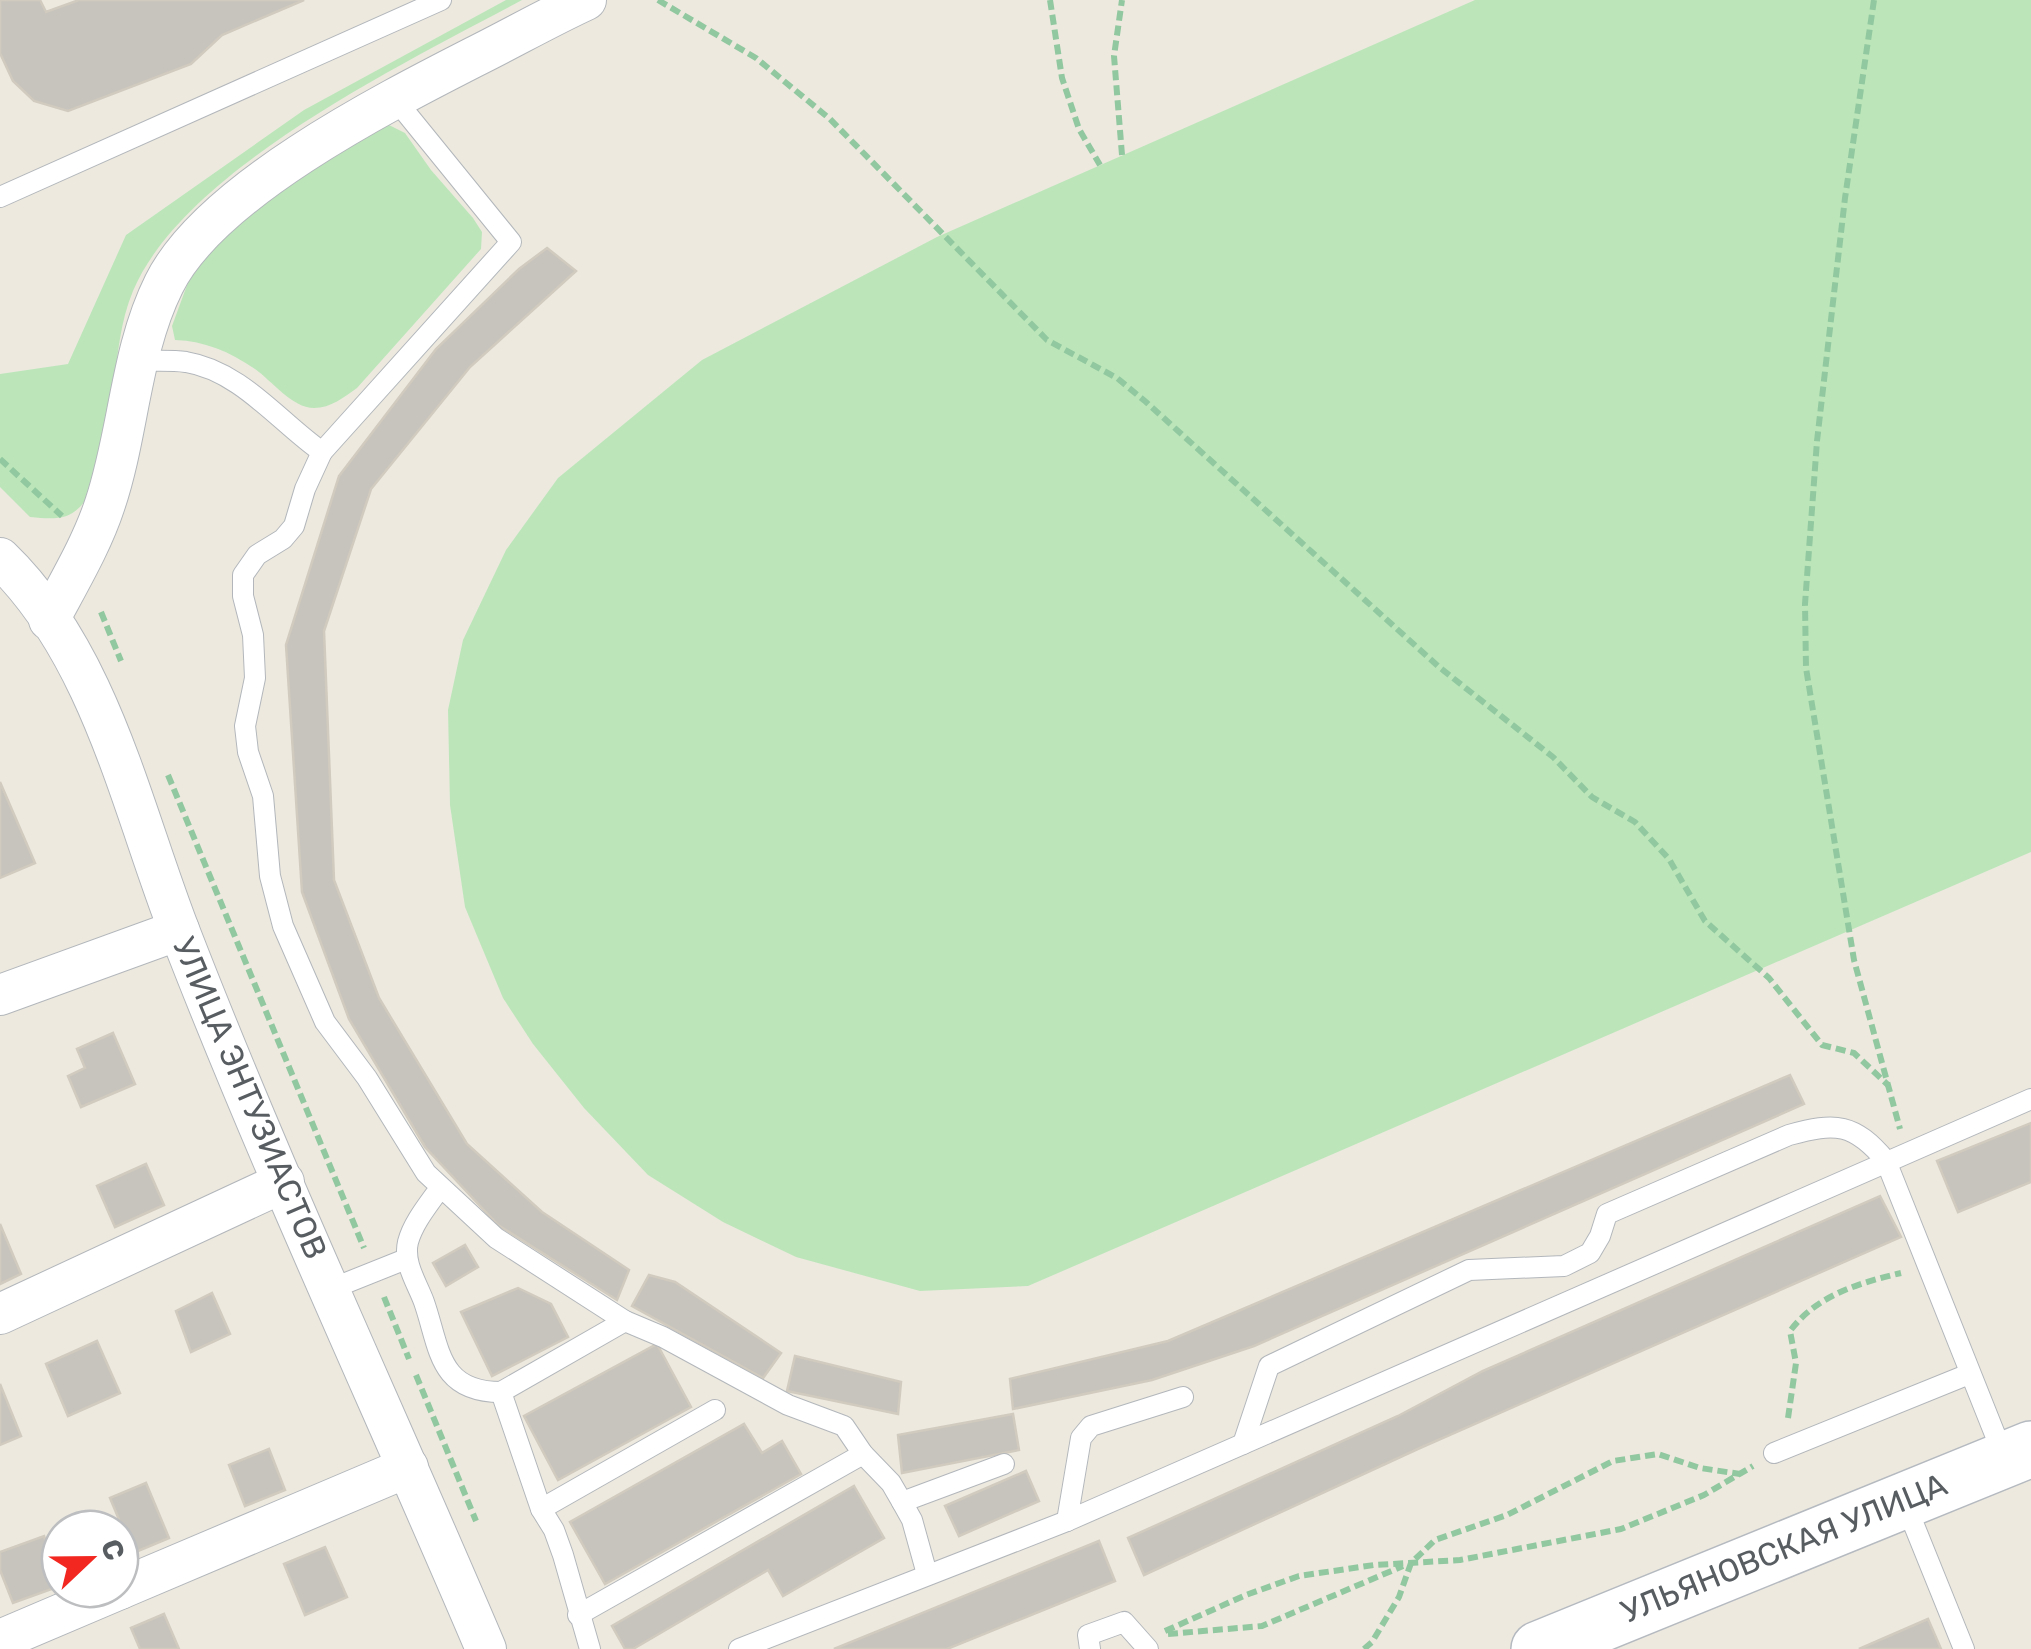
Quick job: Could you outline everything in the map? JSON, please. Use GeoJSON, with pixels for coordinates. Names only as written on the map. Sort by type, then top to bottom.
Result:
{"type":"FeatureCollection","features":[{"type":"Feature","properties":{"kind":"main road","name":"УЛЬЯНОВСКАЯ УЛИЦА"},"geometry":{"type":"LineString","coordinates":[[1539,1649],[2017,1453]]}},
{"type":"Feature","properties":{"kind":"street"},"geometry":{"type":"LineString","coordinates":[[50,620],[105,504],[139,361],[162,287],[194,241],[277,172],[394,98],[582,1]]}},
{"type":"Feature","properties":{"kind":"street","name":"УЛИЦА ЭНТУЗИАСТОВ"},"geometry":{"type":"LineString","coordinates":[[0,558],[50,620],[101,707],[179,930],[486,1649]]}},
{"type":"Feature","properties":{"kind":"street"},"geometry":{"type":"LineString","coordinates":[[0,995],[179,930]]}},
{"type":"Feature","properties":{"kind":"street"},"geometry":{"type":"LineString","coordinates":[[0,1314],[284,1182]]}},
{"type":"Feature","properties":{"kind":"street"},"geometry":{"type":"LineString","coordinates":[[140,1581],[408,1467]]}},
{"type":"Feature","properties":{"kind":"street"},"geometry":{"type":"LineString","coordinates":[[0,1640],[73,1609]]}},
{"type":"Feature","properties":{"kind":"lane"},"geometry":{"type":"LineString","coordinates":[[0,197],[440,0]]}},
{"type":"Feature","properties":{"kind":"lane"},"geometry":{"type":"LineString","coordinates":[[394,98],[511,242],[322,452],[304,489],[294,526],[283,540],[257,555],[243,576],[253,635],[254,678],[244,726],[263,796],[270,876],[283,926],[325,1022],[440,1188],[496,1238],[625,1321],[788,1405],[844,1426],[863,1454],[892,1483],[912,1520],[926,1574]]}},
{"type":"Feature","properties":{"kind":"lane"},"geometry":{"type":"LineString","coordinates":[[139,361],[186,362],[214,370],[240,385],[322,452]]}},
{"type":"Feature","properties":{"kind":"lane"},"geometry":{"type":"LineString","coordinates":[[738,1649],[1067,1521],[2031,1099]]}},
{"type":"Feature","properties":{"kind":"lane"},"geometry":{"type":"LineString","coordinates":[[1243,1444],[1269,1366],[1469,1270],[1564,1266],[1590,1253],[1606,1214],[1789,1135],[1818,1127],[1846,1128],[1867,1138],[1886,1162],[1969,1374],[2017,1453]]}},
{"type":"Feature","properties":{"kind":"lane"},"geometry":{"type":"LineString","coordinates":[[440,1188],[416,1224],[406,1259],[425,1304],[434,1345],[449,1370],[464,1384],[481,1392],[501,1392],[625,1321]]}},
{"type":"Feature","properties":{"kind":"lane"},"geometry":{"type":"LineString","coordinates":[[331,1289],[406,1259]]}},
{"type":"Feature","properties":{"kind":"lane"},"geometry":{"type":"LineString","coordinates":[[1774,1453],[1969,1374]]}},
{"type":"Feature","properties":{"kind":"lane"},"geometry":{"type":"LineString","coordinates":[[501,1392],[541,1509],[564,1555],[590,1649]]}},
{"type":"Feature","properties":{"kind":"lane"},"geometry":{"type":"LineString","coordinates":[[1067,1521],[1081,1438],[1091,1426],[1183,1397]]}},
{"type":"Feature","properties":{"kind":"lane"},"geometry":{"type":"LineString","coordinates":[[541,1509],[714,1410]]}},
{"type":"Feature","properties":{"kind":"lane"},"geometry":{"type":"LineString","coordinates":[[578,1614],[863,1454]]}},
{"type":"Feature","properties":{"kind":"lane"},"geometry":{"type":"LineString","coordinates":[[902,1502],[1004,1464]]}},
{"type":"Feature","properties":{"kind":"lane"},"geometry":{"type":"LineString","coordinates":[[1903,1499],[1964,1649]]}},
{"type":"Feature","properties":{"kind":"lane"},"geometry":{"type":"LineString","coordinates":[[1090,1649],[1088,1635],[1124,1622],[1148,1649]]}},
{"type":"Feature","properties":{"kind":"path"},"geometry":{"type":"LineString","coordinates":[[658,0],[756,58],[830,119],[1048,340],[1117,378],[1438,667],[1552,757],[1592,797],[1636,822],[1670,859],[1705,921],[1770,978],[1822,1045],[1854,1053],[1888,1085]]}},
{"type":"Feature","properties":{"kind":"path"},"geometry":{"type":"LineString","coordinates":[[1050,0],[1062,78],[1079,129],[1100,165]]}},
{"type":"Feature","properties":{"kind":"path"},"geometry":{"type":"LineString","coordinates":[[1122,0],[1114,56],[1122,155]]}},
{"type":"Feature","properties":{"kind":"path"},"geometry":{"type":"LineString","coordinates":[[1874,0],[1845,198],[1818,441],[1805,604],[1806,652],[1822,776],[1854,960],[1908,1152]]}},
{"type":"Feature","properties":{"kind":"path"},"geometry":{"type":"LineString","coordinates":[[0,459],[65,518]]}},
{"type":"Feature","properties":{"kind":"path"},"geometry":{"type":"LineString","coordinates":[[101,612],[124,667]]}},
{"type":"Feature","properties":{"kind":"path"},"geometry":{"type":"LineString","coordinates":[[161,758],[477,1524]]}},
{"type":"Feature","properties":{"kind":"path"},"geometry":{"type":"LineString","coordinates":[[1740,1474],[1700,1468],[1658,1454],[1613,1461],[1507,1515],[1436,1540],[1411,1563],[1262,1626],[1157,1635],[1246,1594],[1299,1576],[1411,1563],[1460,1560],[1622,1529],[1704,1496],[1740,1474],[1774,1453],[1788,1417],[1796,1362],[1790,1331],[1803,1313],[1844,1289],[1927,1267]]}},
{"type":"Feature","properties":{"kind":"path"},"geometry":{"type":"LineString","coordinates":[[1364,1649],[1399,1597],[1411,1563]]}},
{"type":"Feature","properties":{"kind":"green space"},"geometry":{"type":"Polygon","coordinates":[[[506,0],[522,0],[420,54],[304,123],[249,161],[200,202],[160,246],[133,291],[122,327],[91,492],[79,508],[66,516],[30,517],[0,487],[0,374],[68,364],[126,235],[304,110],[506,0]]]}},
{"type":"Feature","properties":{"kind":"green space"},"geometry":{"type":"Polygon","coordinates":[[[1475,0],[2031,0],[2031,852],[1028,1286],[920,1291],[796,1257],[723,1222],[648,1175],[584,1108],[533,1044],[503,998],[465,907],[450,805],[448,710],[463,640],[506,550],[558,478],[702,360],[937,237],[1475,0]]]}},
{"type":"Feature","properties":{"kind":"green space"},"geometry":{"type":"Polygon","coordinates":[[[383,122],[405,133],[473,218],[482,232],[481,249],[357,388],[326,406],[306,407],[236,357],[207,345],[175,340],[172,326],[190,277],[231,226],[383,122]]]}},
{"type":"Feature","properties":{"kind":"building"},"geometry":{"type":"Polygon","coordinates":[[[0,0],[40,0],[46,12],[79,0],[304,0],[222,35],[191,64],[68,111],[34,101],[13,81],[0,53],[0,0]]]}},
{"type":"Feature","properties":{"kind":"building"},"geometry":{"type":"Polygon","coordinates":[[[547,248],[576,271],[470,367],[371,489],[324,631],[334,880],[379,998],[467,1144],[542,1212],[629,1270],[617,1300],[498,1225],[425,1147],[349,1019],[302,892],[286,645],[339,476],[436,349],[519,269],[547,248]]]}},
{"type":"Feature","properties":{"kind":"building"},"geometry":{"type":"Polygon","coordinates":[[[0,782],[35,863],[0,878],[0,782]]]}},
{"type":"Feature","properties":{"kind":"building"},"geometry":{"type":"Polygon","coordinates":[[[113,1033],[135,1084],[81,1107],[68,1076],[85,1068],[77,1049],[113,1033]]]}},
{"type":"Feature","properties":{"kind":"building"},"geometry":{"type":"Polygon","coordinates":[[[1790,1075],[1804,1104],[1254,1346],[1152,1380],[1013,1409],[1010,1379],[1168,1341],[1790,1075]]]}},
{"type":"Feature","properties":{"kind":"building"},"geometry":{"type":"Polygon","coordinates":[[[2031,1123],[2031,1182],[1958,1212],[1937,1161],[2031,1123]]]}},
{"type":"Feature","properties":{"kind":"building"},"geometry":{"type":"Polygon","coordinates":[[[146,1164],[164,1205],[115,1227],[97,1186],[146,1164]]]}},
{"type":"Feature","properties":{"kind":"building"},"geometry":{"type":"Polygon","coordinates":[[[1880,1196],[1901,1237],[1420,1448],[1144,1575],[1128,1538],[1398,1416],[1483,1371],[1880,1196]]]}},
{"type":"Feature","properties":{"kind":"building"},"geometry":{"type":"Polygon","coordinates":[[[0,1224],[21,1274],[0,1284],[0,1224]]]}},
{"type":"Feature","properties":{"kind":"building"},"geometry":{"type":"Polygon","coordinates":[[[465,1245],[478,1267],[446,1286],[433,1263],[465,1245]]]}},
{"type":"Feature","properties":{"kind":"building"},"geometry":{"type":"Polygon","coordinates":[[[649,1275],[675,1282],[781,1353],[763,1378],[632,1306],[649,1275]]]}},
{"type":"Feature","properties":{"kind":"building"},"geometry":{"type":"Polygon","coordinates":[[[518,1288],[551,1304],[568,1337],[492,1376],[461,1312],[518,1288]]]}},
{"type":"Feature","properties":{"kind":"building"},"geometry":{"type":"Polygon","coordinates":[[[212,1293],[230,1334],[191,1352],[176,1311],[212,1293]]]}},
{"type":"Feature","properties":{"kind":"building"},"geometry":{"type":"Polygon","coordinates":[[[97,1341],[120,1393],[68,1416],[46,1364],[97,1341]]]}},
{"type":"Feature","properties":{"kind":"building"},"geometry":{"type":"Polygon","coordinates":[[[657,1344],[691,1407],[558,1480],[524,1416],[657,1344]]]}},
{"type":"Feature","properties":{"kind":"building"},"geometry":{"type":"Polygon","coordinates":[[[795,1356],[901,1382],[898,1414],[787,1391],[795,1356]]]}},
{"type":"Feature","properties":{"kind":"building"},"geometry":{"type":"Polygon","coordinates":[[[0,1384],[21,1436],[0,1445],[0,1384]]]}},
{"type":"Feature","properties":{"kind":"building"},"geometry":{"type":"Polygon","coordinates":[[[1013,1414],[1019,1450],[902,1473],[898,1435],[1013,1414]]]}},
{"type":"Feature","properties":{"kind":"building"},"geometry":{"type":"Polygon","coordinates":[[[744,1424],[762,1453],[782,1441],[801,1474],[605,1584],[570,1522],[744,1424]]]}},
{"type":"Feature","properties":{"kind":"building"},"geometry":{"type":"Polygon","coordinates":[[[269,1449],[285,1490],[245,1506],[229,1465],[269,1449]]]}},
{"type":"Feature","properties":{"kind":"building"},"geometry":{"type":"Polygon","coordinates":[[[1026,1471],[1039,1501],[959,1536],[945,1506],[1026,1471]]]}},
{"type":"Feature","properties":{"kind":"building"},"geometry":{"type":"Polygon","coordinates":[[[146,1483],[169,1538],[140,1550],[140,1509],[115,1509],[110,1498],[146,1483]]]}},
{"type":"Feature","properties":{"kind":"building"},"geometry":{"type":"Polygon","coordinates":[[[854,1486],[884,1538],[783,1596],[768,1570],[633,1649],[625,1649],[612,1626],[854,1486]]]}},
{"type":"Feature","properties":{"kind":"building"},"geometry":{"type":"Polygon","coordinates":[[[40,1537],[40,1593],[13,1603],[0,1570],[0,1552],[40,1537]]]}},
{"type":"Feature","properties":{"kind":"building"},"geometry":{"type":"Polygon","coordinates":[[[1099,1541],[1115,1581],[947,1649],[834,1649],[1099,1541]]]}},
{"type":"Feature","properties":{"kind":"building"},"geometry":{"type":"Polygon","coordinates":[[[325,1547],[347,1597],[305,1615],[284,1564],[325,1547]]]}},
{"type":"Feature","properties":{"kind":"building"},"geometry":{"type":"Polygon","coordinates":[[[164,1614],[179,1649],[140,1649],[131,1628],[164,1614]]]}},
{"type":"Feature","properties":{"kind":"building"},"geometry":{"type":"Polygon","coordinates":[[[1928,1619],[1941,1649],[1859,1649],[1928,1619]]]}}]}
